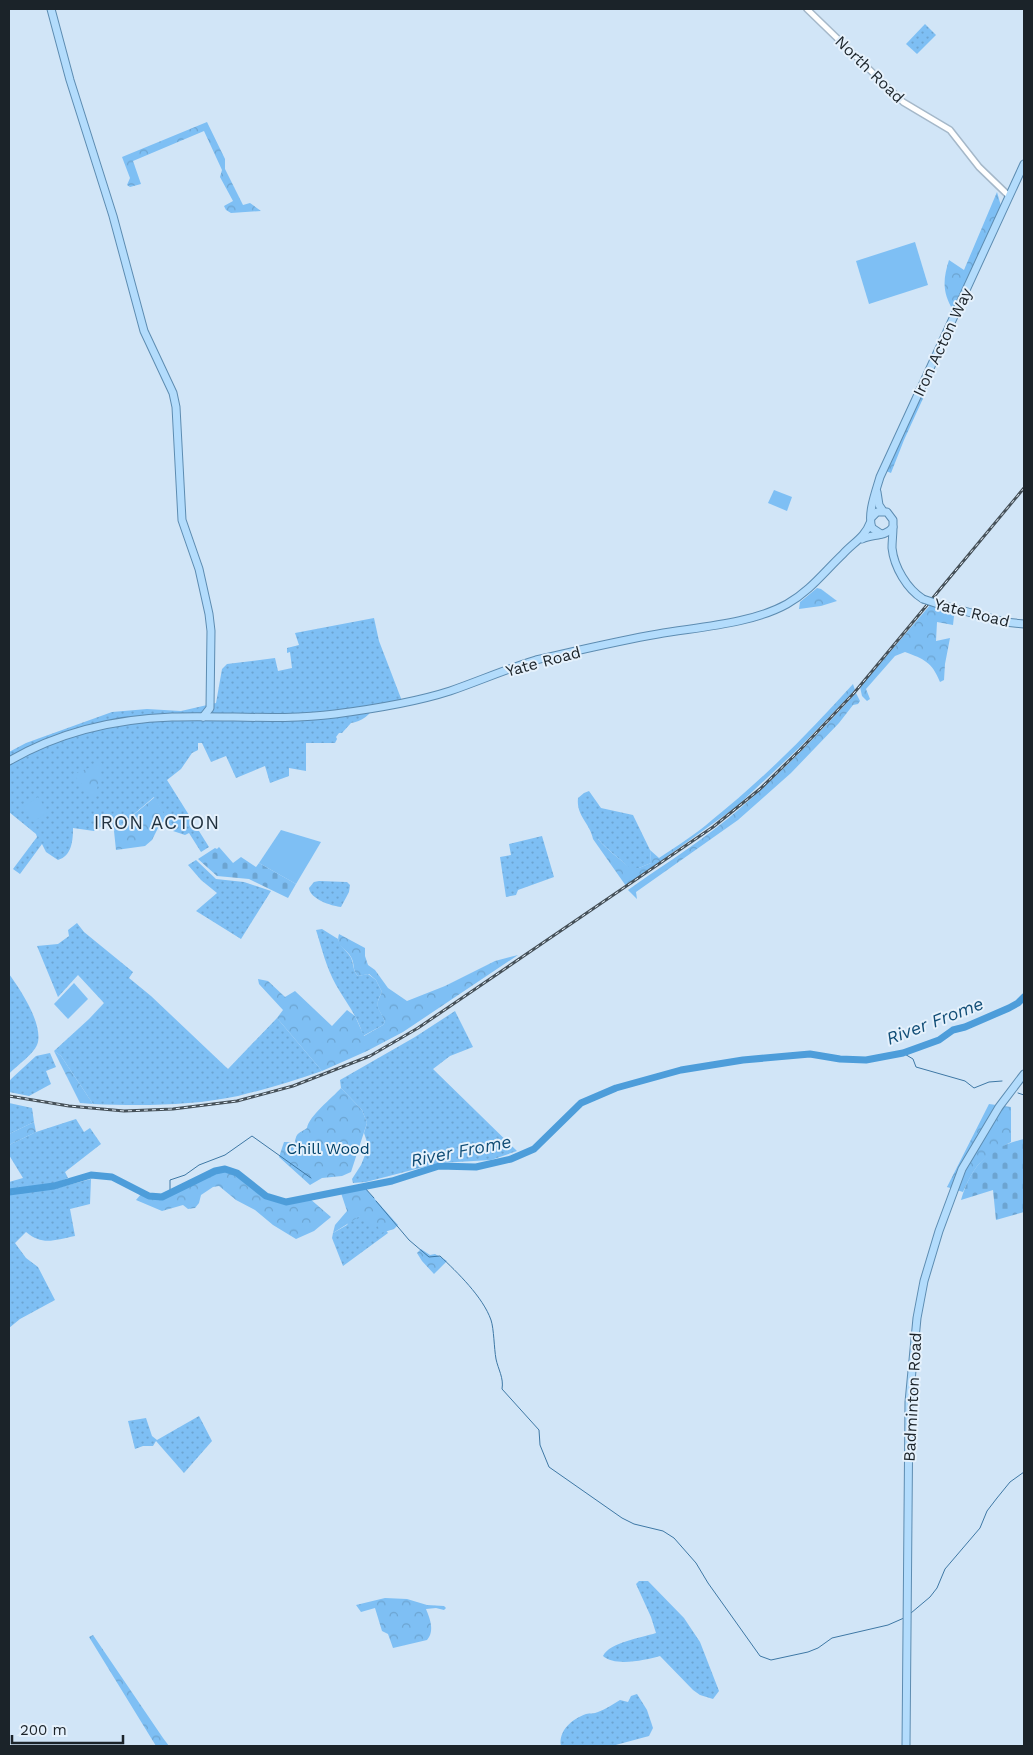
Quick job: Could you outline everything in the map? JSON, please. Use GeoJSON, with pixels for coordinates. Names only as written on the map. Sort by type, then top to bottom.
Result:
{"type":"FeatureCollection","features":[{"type":"Feature","properties":{"kind":"main road"},"geometry":{"type":"LineString","coordinates":[[51,9],[76,102],[112,215],[144,331],[169,383],[176,407],[182,520],[204,586],[210,623],[210,708],[203,717]]}},
{"type":"Feature","properties":{"kind":"main road","name":"Iron Acton Way"},"geometry":{"type":"LineString","coordinates":[[871,520],[873,500],[898,436],[1024,164]]}},
{"type":"Feature","properties":{"kind":"main road"},"geometry":{"type":"LineString","coordinates":[[877,489],[878,502],[884,511],[892,516],[893,527],[888,533],[882,534],[874,531],[871,520],[877,512],[884,511]]}},
{"type":"Feature","properties":{"kind":"main road","name":"Yate Road"},"geometry":{"type":"LineString","coordinates":[[859,540],[871,520]]}},
{"type":"Feature","properties":{"kind":"main road","name":"Yate Road"},"geometry":{"type":"LineString","coordinates":[[893,527],[892,547],[900,573],[914,592],[938,604],[1005,622],[1024,624]]}},
{"type":"Feature","properties":{"kind":"main road","name":"Yate Road"},"geometry":{"type":"LineString","coordinates":[[9,761],[63,735],[94,727],[154,718],[287,717],[333,714],[377,708],[449,691],[536,660],[762,614],[786,604],[806,591],[826,573],[844,552],[859,540],[872,535],[882,534],[892,547]]}},
{"type":"Feature","properties":{"kind":"main road","name":"Badminton Road"},"geometry":{"type":"LineString","coordinates":[[906,1746],[909,1402],[910,1370],[917,1315],[924,1281],[939,1231],[962,1170],[999,1107],[1024,1074]]}},
{"type":"Feature","properties":{"kind":"street","name":"North Road"},"geometry":{"type":"LineString","coordinates":[[807,9],[898,97],[950,130],[972,158],[1009,196]]}},
{"type":"Feature","properties":{"kind":"street"},"geometry":{"type":"LineString","coordinates":[[1000,188],[1007,188],[1015,184]]}},
{"type":"Feature","properties":{"kind":"green space"},"geometry":{"type":"Polygon","coordinates":[[[925,24],[936,35],[917,54],[906,44],[925,24]]]}},
{"type":"Feature","properties":{"kind":"green space"},"geometry":{"type":"Polygon","coordinates":[[[207,122],[225,159],[225,169],[243,205],[250,203],[261,211],[231,213],[226,210],[224,206],[233,201],[220,177],[222,170],[204,131],[133,161],[141,184],[130,187],[127,185],[130,178],[122,157],[207,122]]]}},
{"type":"Feature","properties":{"kind":"green space"},"geometry":{"type":"Polygon","coordinates":[[[997,192],[1001,206],[953,310],[945,291],[949,260],[964,270],[997,192]]]}},
{"type":"Feature","properties":{"kind":"green space"},"geometry":{"type":"Polygon","coordinates":[[[915,242],[928,285],[869,304],[856,261],[915,242]]]}},
{"type":"Feature","properties":{"kind":"green space"},"geometry":{"type":"Polygon","coordinates":[[[924,391],[926,392],[891,473],[886,471],[924,391]]]}},
{"type":"Feature","properties":{"kind":"green space"},"geometry":{"type":"Polygon","coordinates":[[[774,490],[792,497],[787,511],[768,503],[774,490]]]}},
{"type":"Feature","properties":{"kind":"green space"},"geometry":{"type":"Polygon","coordinates":[[[817,588],[837,601],[821,606],[799,609],[800,602],[817,588]]]}},
{"type":"Feature","properties":{"kind":"green space"},"geometry":{"type":"Polygon","coordinates":[[[931,604],[957,612],[954,616],[953,625],[937,622],[936,641],[950,638],[944,680],[940,682],[934,670],[927,662],[905,652],[895,656],[866,689],[870,699],[867,701],[862,696],[860,687],[931,604]]]}},
{"type":"Feature","properties":{"kind":"green space"},"geometry":{"type":"Polygon","coordinates":[[[374,618],[379,641],[402,701],[375,704],[366,717],[351,723],[342,733],[339,733],[335,743],[306,743],[306,771],[289,768],[289,776],[270,783],[265,766],[236,778],[226,756],[211,762],[202,743],[198,743],[198,750],[192,753],[181,769],[167,780],[209,847],[201,852],[189,833],[185,835],[173,831],[154,797],[114,831],[112,820],[94,831],[73,828],[71,847],[63,858],[58,860],[46,852],[42,844],[20,874],[13,869],[37,837],[36,834],[9,812],[9,752],[26,743],[112,712],[147,709],[181,711],[216,703],[222,669],[227,664],[275,658],[278,671],[292,668],[290,652],[287,653],[287,648],[299,645],[295,633],[374,618]]]}},
{"type":"Feature","properties":{"kind":"green space"},"geometry":{"type":"Polygon","coordinates":[[[853,684],[855,690],[799,748],[736,807],[626,886],[593,839],[598,839],[630,868],[639,868],[651,863],[650,850],[659,858],[706,825],[785,755],[853,684]]]}},
{"type":"Feature","properties":{"kind":"green space"},"geometry":{"type":"Polygon","coordinates":[[[856,693],[860,701],[858,704],[853,705],[839,723],[791,773],[738,820],[636,892],[637,899],[628,890],[695,844],[735,813],[789,764],[856,693]]]}},
{"type":"Feature","properties":{"kind":"green space"},"geometry":{"type":"Polygon","coordinates":[[[102,763],[95,799],[73,774],[102,763]]]}},
{"type":"Feature","properties":{"kind":"green space"},"geometry":{"type":"Polygon","coordinates":[[[589,791],[601,808],[633,815],[650,850],[651,863],[639,868],[629,868],[598,839],[593,839],[581,815],[578,804],[578,798],[589,791]]]}},
{"type":"Feature","properties":{"kind":"green space"},"geometry":{"type":"Polygon","coordinates":[[[38,797],[48,812],[33,822],[23,807],[38,797]]]}},
{"type":"Feature","properties":{"kind":"green space"},"geometry":{"type":"Polygon","coordinates":[[[155,797],[167,820],[160,824],[152,840],[145,846],[116,850],[114,831],[155,797]]]}},
{"type":"Feature","properties":{"kind":"green space"},"geometry":{"type":"Polygon","coordinates":[[[281,830],[321,842],[296,884],[259,863],[281,830]]]}},
{"type":"Feature","properties":{"kind":"green space"},"geometry":{"type":"Polygon","coordinates":[[[542,836],[554,877],[518,890],[516,895],[506,897],[500,857],[511,855],[509,844],[542,836]]]}},
{"type":"Feature","properties":{"kind":"green space"},"geometry":{"type":"Polygon","coordinates":[[[219,847],[233,863],[241,857],[256,867],[259,863],[296,884],[288,898],[249,879],[217,876],[198,859],[219,847]]]}},
{"type":"Feature","properties":{"kind":"green space"},"geometry":{"type":"Polygon","coordinates":[[[196,860],[216,879],[244,882],[271,891],[241,939],[196,911],[217,893],[201,880],[188,865],[196,860]]]}},
{"type":"Feature","properties":{"kind":"green space"},"geometry":{"type":"Polygon","coordinates":[[[314,882],[347,882],[350,885],[349,892],[341,907],[317,899],[310,892],[309,888],[314,882]]]}},
{"type":"Feature","properties":{"kind":"green space"},"geometry":{"type":"Polygon","coordinates":[[[77,923],[84,932],[133,972],[129,978],[151,996],[228,1069],[277,1018],[322,1071],[270,1088],[202,1102],[129,1105],[93,1104],[61,1056],[54,1051],[104,1003],[78,975],[58,997],[37,946],[58,944],[69,936],[68,930],[77,923]]]}},
{"type":"Feature","properties":{"kind":"green space"},"geometry":{"type":"Polygon","coordinates":[[[322,929],[338,939],[350,956],[358,976],[368,974],[376,980],[382,992],[378,1001],[378,1008],[385,1022],[363,1036],[355,1016],[336,985],[327,965],[316,930],[322,929]]]}},
{"type":"Feature","properties":{"kind":"green space"},"geometry":{"type":"Polygon","coordinates":[[[339,934],[365,948],[368,965],[375,970],[388,988],[407,1001],[445,986],[495,961],[518,955],[403,1032],[367,1051],[322,1071],[277,1018],[283,1010],[259,984],[258,979],[268,981],[285,997],[295,991],[332,1026],[347,1010],[355,1016],[364,1036],[385,1022],[377,1005],[382,992],[376,980],[369,974],[358,976],[356,974],[351,957],[338,942],[339,934]]]}},
{"type":"Feature","properties":{"kind":"green space"},"geometry":{"type":"Polygon","coordinates":[[[9,974],[29,1006],[37,1025],[38,1042],[33,1051],[9,1074],[9,974]]]}},
{"type":"Feature","properties":{"kind":"green space"},"geometry":{"type":"Polygon","coordinates":[[[74,983],[88,999],[68,1019],[54,1004],[74,983]]]}},
{"type":"Feature","properties":{"kind":"green space"},"geometry":{"type":"Polygon","coordinates":[[[455,1011],[473,1047],[450,1056],[433,1069],[517,1151],[491,1160],[439,1163],[366,1182],[353,1183],[352,1179],[365,1155],[367,1142],[364,1133],[367,1123],[362,1110],[341,1088],[340,1080],[415,1037],[455,1011]]]}},
{"type":"Feature","properties":{"kind":"green space"},"geometry":{"type":"Polygon","coordinates":[[[54,1051],[61,1056],[93,1104],[80,1103],[54,1051]]]}},
{"type":"Feature","properties":{"kind":"green space"},"geometry":{"type":"Polygon","coordinates":[[[50,1053],[56,1067],[46,1071],[51,1084],[29,1096],[9,1092],[9,1082],[11,1079],[36,1056],[50,1053]]]}},
{"type":"Feature","properties":{"kind":"green space","name":"Chill Wood"},"geometry":{"type":"Polygon","coordinates":[[[341,1088],[362,1110],[367,1123],[351,1172],[342,1176],[322,1178],[310,1185],[279,1157],[284,1142],[295,1142],[297,1134],[307,1128],[316,1113],[341,1088]]]}},
{"type":"Feature","properties":{"kind":"green space"},"geometry":{"type":"Polygon","coordinates":[[[9,1103],[32,1108],[34,1122],[9,1134],[9,1103]]]}},
{"type":"Feature","properties":{"kind":"green space"},"geometry":{"type":"Polygon","coordinates":[[[989,1104],[1011,1107],[1011,1142],[981,1161],[972,1173],[963,1192],[947,1187],[989,1104]]]}},
{"type":"Feature","properties":{"kind":"green space"},"geometry":{"type":"Polygon","coordinates":[[[76,1119],[84,1132],[90,1128],[101,1144],[65,1172],[68,1178],[54,1184],[9,1189],[9,1182],[23,1178],[9,1155],[9,1145],[36,1132],[76,1119]]]}},
{"type":"Feature","properties":{"kind":"green space"},"geometry":{"type":"Polygon","coordinates":[[[34,1122],[36,1132],[9,1145],[9,1134],[34,1122]]]}},
{"type":"Feature","properties":{"kind":"green space"},"geometry":{"type":"Polygon","coordinates":[[[1024,1139],[1024,1212],[996,1220],[993,1190],[961,1200],[970,1177],[983,1159],[1001,1147],[1024,1139]]]}},
{"type":"Feature","properties":{"kind":"green space"},"geometry":{"type":"Polygon","coordinates":[[[225,1169],[237,1173],[266,1196],[286,1202],[309,1198],[331,1217],[314,1231],[296,1239],[273,1225],[255,1210],[236,1200],[219,1186],[213,1187],[201,1195],[199,1203],[195,1208],[188,1209],[183,1205],[162,1211],[136,1200],[142,1193],[155,1196],[168,1194],[195,1180],[225,1169]]]}},
{"type":"Feature","properties":{"kind":"green space"},"geometry":{"type":"Polygon","coordinates":[[[91,1179],[90,1204],[70,1209],[75,1236],[49,1241],[38,1239],[26,1232],[15,1243],[26,1258],[38,1267],[55,1300],[20,1319],[9,1328],[9,1194],[57,1188],[91,1179]]]}},
{"type":"Feature","properties":{"kind":"green space"},"geometry":{"type":"Polygon","coordinates":[[[364,1187],[398,1225],[394,1229],[381,1233],[377,1225],[370,1226],[368,1220],[360,1216],[333,1233],[335,1225],[347,1211],[342,1191],[364,1187]]]}},
{"type":"Feature","properties":{"kind":"green space"},"geometry":{"type":"Polygon","coordinates":[[[362,1215],[385,1229],[388,1233],[343,1266],[332,1238],[333,1233],[347,1225],[350,1220],[362,1215]]]}},
{"type":"Feature","properties":{"kind":"green space"},"geometry":{"type":"Polygon","coordinates":[[[421,1249],[430,1255],[435,1254],[447,1261],[434,1274],[417,1253],[421,1249]]]}},
{"type":"Feature","properties":{"kind":"green space"},"geometry":{"type":"Polygon","coordinates":[[[199,1416],[212,1441],[184,1473],[156,1441],[153,1446],[143,1446],[135,1449],[128,1421],[146,1418],[152,1436],[157,1440],[199,1416]]]}},
{"type":"Feature","properties":{"kind":"green space"},"geometry":{"type":"Polygon","coordinates":[[[639,1581],[648,1581],[684,1618],[700,1642],[719,1691],[713,1699],[700,1695],[693,1690],[660,1656],[639,1661],[623,1662],[603,1656],[612,1647],[656,1633],[636,1584],[639,1581]]]}},
{"type":"Feature","properties":{"kind":"green space"},"geometry":{"type":"Polygon","coordinates":[[[385,1598],[407,1599],[446,1608],[444,1610],[436,1608],[426,1609],[431,1629],[427,1640],[393,1648],[388,1634],[382,1631],[375,1608],[361,1612],[356,1605],[385,1598]]]}},
{"type":"Feature","properties":{"kind":"green space"},"geometry":{"type":"Polygon","coordinates":[[[93,1635],[169,1746],[156,1746],[89,1637],[93,1635]]]}},
{"type":"Feature","properties":{"kind":"green space"},"geometry":{"type":"Polygon","coordinates":[[[637,1694],[647,1710],[653,1728],[649,1736],[612,1746],[561,1746],[562,1735],[571,1722],[586,1714],[601,1711],[620,1700],[628,1702],[631,1696],[637,1694]]]}},
{"type":"Feature","properties":{"kind":"waterway","name":"River Frome"},"geometry":{"type":"LineString","coordinates":[[9,1192],[54,1186],[91,1175],[112,1177],[149,1196],[162,1197],[215,1171],[225,1169],[237,1173],[266,1196],[286,1202],[392,1181],[439,1166],[476,1167],[511,1159],[534,1149],[581,1103],[616,1088],[681,1070],[743,1060],[810,1054],[840,1059],[866,1060],[903,1053],[939,1040],[953,1030],[965,1027],[1009,1008],[1024,997]]}},
{"type":"Feature","properties":{"kind":"waterway"},"geometry":{"type":"LineString","coordinates":[[903,1053],[913,1059],[916,1067],[965,1081],[974,1088],[989,1082],[1002,1081]]}},
{"type":"Feature","properties":{"kind":"waterway"},"geometry":{"type":"LineString","coordinates":[[1018,1093],[1024,1095]]}},
{"type":"Feature","properties":{"kind":"waterway"},"geometry":{"type":"LineString","coordinates":[[170,1194],[170,1180],[185,1175],[199,1165],[225,1155],[252,1136],[311,1178]]}},
{"type":"Feature","properties":{"kind":"waterway"},"geometry":{"type":"LineString","coordinates":[[364,1187],[374,1198]]}},
{"type":"Feature","properties":{"kind":"waterway"},"geometry":{"type":"LineString","coordinates":[[376,1201],[409,1240],[429,1257],[440,1256],[469,1285],[482,1303],[492,1324],[502,1389],[539,1430],[540,1445],[549,1467],[622,1518],[634,1524],[663,1531],[674,1538],[696,1563],[760,1656],[771,1660],[808,1652],[818,1648],[832,1638],[888,1625],[904,1618]]}},
{"type":"Feature","properties":{"kind":"waterway"},"geometry":{"type":"LineString","coordinates":[[911,1613],[930,1597],[937,1588],[945,1569],[980,1528],[987,1511],[1010,1482],[1024,1472]]}},
{"type":"Feature","properties":{"kind":"railway"},"geometry":{"type":"LineString","coordinates":[[9,1096],[69,1106],[124,1111],[173,1109],[237,1101],[293,1086],[370,1056],[418,1028],[713,827],[760,789],[854,693],[1024,488]]}},
{"type":"Feature","properties":{"kind":"district","name":"IRON ACTON"},"geometry":{"type":"Point","coordinates":[157,822]}}]}
